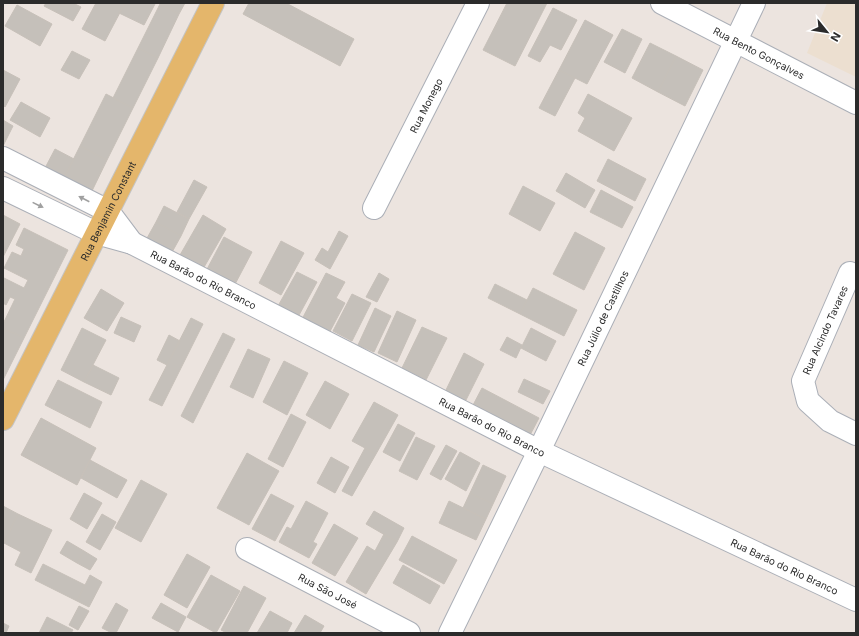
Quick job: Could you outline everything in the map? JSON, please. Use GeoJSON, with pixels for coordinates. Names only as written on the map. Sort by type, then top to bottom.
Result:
{"type":"FeatureCollection","features":[{"type":"Feature","properties":{"kind":"main road","name":"Rua Benjamin Constant"},"geometry":{"type":"LineString","coordinates":[[3,418],[213,3]]}},
{"type":"Feature","properties":{"kind":"street","name":"Rua Monego"},"geometry":{"type":"LineString","coordinates":[[374,208],[478,3]]}},
{"type":"Feature","properties":{"kind":"street","name":"Rua Bento Gonçalves"},"geometry":{"type":"LineString","coordinates":[[662,3],[856,103]]}},
{"type":"Feature","properties":{"kind":"street","name":"Rua Júlio de Castilhos"},"geometry":{"type":"LineString","coordinates":[[450,633],[754,3]]}},
{"type":"Feature","properties":{"kind":"street","name":"Rua Barão do Rio Branco"},"geometry":{"type":"LineString","coordinates":[[3,158],[108,211],[132,243]]}},
{"type":"Feature","properties":{"kind":"street","name":"Rua Barão do Rio Branco"},"geometry":{"type":"LineString","coordinates":[[3,188],[96,234],[132,243],[539,451],[856,600]]}},
{"type":"Feature","properties":{"kind":"street","name":"Rua Alcindo Tavares"},"geometry":{"type":"LineString","coordinates":[[850,273],[803,381],[808,401],[830,421],[856,434]]}},
{"type":"Feature","properties":{"kind":"street","name":"Rua São José"},"geometry":{"type":"LineString","coordinates":[[247,549],[409,633]]}},
{"type":"Feature","properties":{"kind":"shaded area"},"geometry":{"type":"Polygon","coordinates":[[[827,3],[856,3],[856,77],[807,53],[827,3]]]}},
{"type":"Feature","properties":{"kind":"building"},"geometry":{"type":"Polygon","coordinates":[[[46,3],[73,3],[81,7],[73,21],[44,6],[46,3]]]}},
{"type":"Feature","properties":{"kind":"building"},"geometry":{"type":"Polygon","coordinates":[[[96,3],[125,3],[105,41],[82,29],[96,3]]]}},
{"type":"Feature","properties":{"kind":"building"},"geometry":{"type":"Polygon","coordinates":[[[125,3],[155,4],[144,25],[119,13],[125,3]]]}},
{"type":"Feature","properties":{"kind":"building"},"geometry":{"type":"Polygon","coordinates":[[[160,3],[185,3],[179,14],[160,3]]]}},
{"type":"Feature","properties":{"kind":"building"},"geometry":{"type":"Polygon","coordinates":[[[249,3],[286,3],[354,39],[340,66],[243,14],[249,3]]]}},
{"type":"Feature","properties":{"kind":"building"},"geometry":{"type":"Polygon","coordinates":[[[507,3],[547,3],[515,66],[483,50],[507,3]]]}},
{"type":"Feature","properties":{"kind":"building"},"geometry":{"type":"Polygon","coordinates":[[[160,4],[179,14],[158,58],[138,48],[160,4]]]}},
{"type":"Feature","properties":{"kind":"building"},"geometry":{"type":"Polygon","coordinates":[[[17,5],[52,24],[40,46],[5,26],[17,5]]]}},
{"type":"Feature","properties":{"kind":"building"},"geometry":{"type":"Polygon","coordinates":[[[553,8],[577,20],[561,50],[550,45],[540,62],[528,56],[553,8]]]}},
{"type":"Feature","properties":{"kind":"building"},"geometry":{"type":"Polygon","coordinates":[[[585,20],[613,35],[587,84],[559,70],[585,20]]]}},
{"type":"Feature","properties":{"kind":"building"},"geometry":{"type":"Polygon","coordinates":[[[622,29],[642,39],[625,73],[604,62],[622,29]]]}},
{"type":"Feature","properties":{"kind":"building"},"geometry":{"type":"Polygon","coordinates":[[[650,43],[676,56],[658,92],[632,78],[650,43]]]}},
{"type":"Feature","properties":{"kind":"building"},"geometry":{"type":"Polygon","coordinates":[[[138,48],[158,58],[133,108],[113,98],[138,48]]]}},
{"type":"Feature","properties":{"kind":"building"},"geometry":{"type":"Polygon","coordinates":[[[72,51],[90,60],[79,79],[61,70],[72,51]]]}},
{"type":"Feature","properties":{"kind":"building"},"geometry":{"type":"Polygon","coordinates":[[[676,56],[703,70],[685,106],[658,92],[676,56]]]}},
{"type":"Feature","properties":{"kind":"building"},"geometry":{"type":"Polygon","coordinates":[[[3,70],[20,79],[5,107],[3,105],[3,70]]]}},
{"type":"Feature","properties":{"kind":"building"},"geometry":{"type":"Polygon","coordinates":[[[559,70],[575,78],[555,116],[539,108],[559,70]]]}},
{"type":"Feature","properties":{"kind":"building"},"geometry":{"type":"Polygon","coordinates":[[[106,94],[133,108],[107,160],[80,146],[106,94]]]}},
{"type":"Feature","properties":{"kind":"building"},"geometry":{"type":"Polygon","coordinates":[[[588,94],[632,118],[614,151],[578,131],[585,118],[578,113],[588,94]]]}},
{"type":"Feature","properties":{"kind":"building"},"geometry":{"type":"Polygon","coordinates":[[[21,102],[50,118],[40,137],[10,120],[21,102]]]}},
{"type":"Feature","properties":{"kind":"building"},"geometry":{"type":"Polygon","coordinates":[[[3,120],[13,126],[3,146],[3,120]]]}},
{"type":"Feature","properties":{"kind":"building"},"geometry":{"type":"Polygon","coordinates":[[[80,146],[107,160],[91,193],[63,180],[80,146]]]}},
{"type":"Feature","properties":{"kind":"building"},"geometry":{"type":"Polygon","coordinates":[[[55,149],[74,159],[63,180],[44,170],[55,149]]]}},
{"type":"Feature","properties":{"kind":"building"},"geometry":{"type":"Polygon","coordinates":[[[608,159],[646,179],[635,201],[597,181],[608,159]]]}},
{"type":"Feature","properties":{"kind":"building"},"geometry":{"type":"Polygon","coordinates":[[[566,173],[595,190],[585,208],[556,191],[566,173]]]}},
{"type":"Feature","properties":{"kind":"building"},"geometry":{"type":"Polygon","coordinates":[[[194,180],[207,187],[189,219],[177,212],[194,180]]]}},
{"type":"Feature","properties":{"kind":"building"},"geometry":{"type":"Polygon","coordinates":[[[523,186],[555,203],[540,231],[509,214],[523,186]]]}},
{"type":"Feature","properties":{"kind":"building"},"geometry":{"type":"Polygon","coordinates":[[[601,190],[633,207],[622,228],[590,212],[601,190]]]}},
{"type":"Feature","properties":{"kind":"building"},"geometry":{"type":"Polygon","coordinates":[[[164,206],[189,219],[181,236],[156,222],[164,206]]]}},
{"type":"Feature","properties":{"kind":"building"},"geometry":{"type":"Polygon","coordinates":[[[3,215],[20,224],[3,257],[3,215]]]}},
{"type":"Feature","properties":{"kind":"building"},"geometry":{"type":"Polygon","coordinates":[[[203,215],[226,229],[203,269],[180,255],[203,215]]]}},
{"type":"Feature","properties":{"kind":"building"},"geometry":{"type":"Polygon","coordinates":[[[156,222],[181,236],[171,254],[146,240],[156,222]]]}},
{"type":"Feature","properties":{"kind":"building"},"geometry":{"type":"Polygon","coordinates":[[[24,228],[68,250],[24,338],[3,328],[3,324],[15,299],[10,297],[6,305],[3,303],[3,281],[4,278],[24,288],[28,280],[4,268],[12,252],[21,256],[24,249],[16,245],[24,228]]]}},
{"type":"Feature","properties":{"kind":"building"},"geometry":{"type":"Polygon","coordinates":[[[339,231],[348,236],[330,269],[315,260],[322,248],[328,252],[339,231]]]}},
{"type":"Feature","properties":{"kind":"building"},"geometry":{"type":"Polygon","coordinates":[[[575,232],[605,248],[584,290],[553,274],[575,232]]]}},
{"type":"Feature","properties":{"kind":"building"},"geometry":{"type":"Polygon","coordinates":[[[224,237],[252,252],[233,288],[205,273],[224,237]]]}},
{"type":"Feature","properties":{"kind":"building"},"geometry":{"type":"Polygon","coordinates":[[[281,241],[304,253],[281,295],[259,283],[281,241]]]}},
{"type":"Feature","properties":{"kind":"building"},"geometry":{"type":"Polygon","coordinates":[[[297,272],[317,282],[298,317],[278,306],[297,272]]]}},
{"type":"Feature","properties":{"kind":"building"},"geometry":{"type":"Polygon","coordinates":[[[326,273],[345,282],[336,298],[345,303],[327,337],[300,323],[326,273]]]}},
{"type":"Feature","properties":{"kind":"building"},"geometry":{"type":"Polygon","coordinates":[[[379,273],[389,279],[377,302],[366,297],[379,273]]]}},
{"type":"Feature","properties":{"kind":"building"},"geometry":{"type":"Polygon","coordinates":[[[495,284],[527,300],[520,314],[488,298],[495,284]]]}},
{"type":"Feature","properties":{"kind":"building"},"geometry":{"type":"Polygon","coordinates":[[[533,288],[577,310],[564,336],[520,314],[533,288]]]}},
{"type":"Feature","properties":{"kind":"building"},"geometry":{"type":"Polygon","coordinates":[[[101,289],[124,303],[107,331],[84,318],[101,289]]]}},
{"type":"Feature","properties":{"kind":"building"},"geometry":{"type":"Polygon","coordinates":[[[352,294],[371,303],[352,341],[333,331],[352,294]]]}},
{"type":"Feature","properties":{"kind":"building"},"geometry":{"type":"Polygon","coordinates":[[[375,308],[391,316],[374,352],[358,345],[375,308]]]}},
{"type":"Feature","properties":{"kind":"building"},"geometry":{"type":"Polygon","coordinates":[[[397,311],[416,320],[397,362],[378,353],[397,311]]]}},
{"type":"Feature","properties":{"kind":"building"},"geometry":{"type":"Polygon","coordinates":[[[121,317],[141,326],[134,342],[114,333],[121,317]]]}},
{"type":"Feature","properties":{"kind":"building"},"geometry":{"type":"Polygon","coordinates":[[[191,318],[203,324],[162,406],[149,400],[191,318]]]}},
{"type":"Feature","properties":{"kind":"building"},"geometry":{"type":"Polygon","coordinates":[[[422,327],[447,338],[426,380],[402,368],[422,327]]]}},
{"type":"Feature","properties":{"kind":"building"},"geometry":{"type":"Polygon","coordinates":[[[3,328],[24,338],[3,380],[3,328]]]}},
{"type":"Feature","properties":{"kind":"building"},"geometry":{"type":"Polygon","coordinates":[[[82,328],[106,340],[84,382],[61,370],[82,328]]]}},
{"type":"Feature","properties":{"kind":"building"},"geometry":{"type":"Polygon","coordinates":[[[531,328],[556,341],[546,361],[521,348],[531,328]]]}},
{"type":"Feature","properties":{"kind":"building"},"geometry":{"type":"Polygon","coordinates":[[[223,333],[235,339],[193,423],[181,416],[223,333]]]}},
{"type":"Feature","properties":{"kind":"building"},"geometry":{"type":"Polygon","coordinates":[[[169,335],[180,341],[167,365],[157,360],[169,335]]]}},
{"type":"Feature","properties":{"kind":"building"},"geometry":{"type":"Polygon","coordinates":[[[507,337],[522,345],[516,358],[500,350],[507,337]]]}},
{"type":"Feature","properties":{"kind":"building"},"geometry":{"type":"Polygon","coordinates":[[[248,349],[270,359],[253,398],[230,387],[248,349]]]}},
{"type":"Feature","properties":{"kind":"building"},"geometry":{"type":"Polygon","coordinates":[[[464,353],[484,364],[465,402],[445,392],[464,353]]]}},
{"type":"Feature","properties":{"kind":"building"},"geometry":{"type":"Polygon","coordinates":[[[284,361],[308,373],[287,415],[263,402],[284,361]]]}},
{"type":"Feature","properties":{"kind":"building"},"geometry":{"type":"Polygon","coordinates":[[[93,365],[119,378],[111,395],[84,382],[93,365]]]}},
{"type":"Feature","properties":{"kind":"building"},"geometry":{"type":"Polygon","coordinates":[[[524,379],[550,391],[543,404],[518,392],[524,379]]]}},
{"type":"Feature","properties":{"kind":"building"},"geometry":{"type":"Polygon","coordinates":[[[58,380],[102,402],[90,428],[45,405],[58,380]]]}},
{"type":"Feature","properties":{"kind":"building"},"geometry":{"type":"Polygon","coordinates":[[[325,381],[349,394],[330,429],[306,415],[325,381]]]}},
{"type":"Feature","properties":{"kind":"building"},"geometry":{"type":"Polygon","coordinates":[[[482,388],[539,418],[529,437],[472,407],[482,388]]]}},
{"type":"Feature","properties":{"kind":"building"},"geometry":{"type":"Polygon","coordinates":[[[374,402],[398,415],[376,454],[352,441],[374,402]]]}},
{"type":"Feature","properties":{"kind":"building"},"geometry":{"type":"Polygon","coordinates":[[[291,414],[306,422],[283,467],[268,459],[291,414]]]}},
{"type":"Feature","properties":{"kind":"building"},"geometry":{"type":"Polygon","coordinates":[[[41,418],[96,448],[77,485],[21,455],[41,418]]]}},
{"type":"Feature","properties":{"kind":"building"},"geometry":{"type":"Polygon","coordinates":[[[398,424],[415,433],[400,461],[383,452],[398,424]]]}},
{"type":"Feature","properties":{"kind":"building"},"geometry":{"type":"Polygon","coordinates":[[[416,437],[435,446],[417,480],[399,471],[416,437]]]}},
{"type":"Feature","properties":{"kind":"building"},"geometry":{"type":"Polygon","coordinates":[[[446,445],[457,451],[441,480],[430,474],[446,445]]]}},
{"type":"Feature","properties":{"kind":"building"},"geometry":{"type":"Polygon","coordinates":[[[365,448],[376,454],[352,496],[342,491],[365,448]]]}},
{"type":"Feature","properties":{"kind":"building"},"geometry":{"type":"Polygon","coordinates":[[[460,452],[480,463],[466,491],[445,479],[460,452]]]}},
{"type":"Feature","properties":{"kind":"building"},"geometry":{"type":"Polygon","coordinates":[[[247,453],[279,471],[249,525],[217,508],[247,453]]]}},
{"type":"Feature","properties":{"kind":"building"},"geometry":{"type":"Polygon","coordinates":[[[331,457],[349,467],[335,493],[317,483],[331,457]]]}},
{"type":"Feature","properties":{"kind":"building"},"geometry":{"type":"Polygon","coordinates":[[[90,460],[127,480],[117,498],[81,478],[90,460]]]}},
{"type":"Feature","properties":{"kind":"building"},"geometry":{"type":"Polygon","coordinates":[[[483,465],[506,476],[493,504],[470,493],[483,465]]]}},
{"type":"Feature","properties":{"kind":"building"},"geometry":{"type":"Polygon","coordinates":[[[141,480],[167,494],[141,542],[115,528],[141,480]]]}},
{"type":"Feature","properties":{"kind":"building"},"geometry":{"type":"Polygon","coordinates":[[[84,493],[102,503],[87,529],[70,519],[84,493]]]}},
{"type":"Feature","properties":{"kind":"building"},"geometry":{"type":"Polygon","coordinates":[[[470,493],[493,504],[486,519],[463,508],[470,493]]]}},
{"type":"Feature","properties":{"kind":"building"},"geometry":{"type":"Polygon","coordinates":[[[271,494],[294,506],[275,541],[252,529],[271,494]]]}},
{"type":"Feature","properties":{"kind":"building"},"geometry":{"type":"Polygon","coordinates":[[[306,501],[328,513],[313,542],[317,544],[309,558],[279,542],[287,527],[291,529],[306,501]]]}},
{"type":"Feature","properties":{"kind":"building"},"geometry":{"type":"Polygon","coordinates":[[[449,501],[486,519],[476,540],[439,523],[449,501]]]}},
{"type":"Feature","properties":{"kind":"building"},"geometry":{"type":"Polygon","coordinates":[[[3,506],[18,514],[3,545],[3,506]]]}},
{"type":"Feature","properties":{"kind":"building"},"geometry":{"type":"Polygon","coordinates":[[[374,511],[404,528],[397,542],[366,524],[374,511]]]}},
{"type":"Feature","properties":{"kind":"building"},"geometry":{"type":"Polygon","coordinates":[[[18,514],[52,530],[31,573],[15,565],[21,552],[4,543],[18,514]]]}},
{"type":"Feature","properties":{"kind":"building"},"geometry":{"type":"Polygon","coordinates":[[[102,514],[116,522],[100,550],[86,542],[102,514]]]}},
{"type":"Feature","properties":{"kind":"building"},"geometry":{"type":"Polygon","coordinates":[[[334,524],[358,538],[335,576],[312,563],[334,524]]]}},
{"type":"Feature","properties":{"kind":"building"},"geometry":{"type":"Polygon","coordinates":[[[384,534],[397,542],[366,594],[346,582],[367,546],[375,551],[384,534]]]}},
{"type":"Feature","properties":{"kind":"building"},"geometry":{"type":"Polygon","coordinates":[[[412,536],[457,560],[444,584],[399,560],[412,536]]]}},
{"type":"Feature","properties":{"kind":"building"},"geometry":{"type":"Polygon","coordinates":[[[67,541],[84,551],[77,563],[60,553],[67,541]]]}},
{"type":"Feature","properties":{"kind":"building"},"geometry":{"type":"Polygon","coordinates":[[[84,551],[97,559],[90,570],[77,563],[84,551]]]}},
{"type":"Feature","properties":{"kind":"building"},"geometry":{"type":"Polygon","coordinates":[[[187,554],[210,567],[187,608],[164,595],[187,554]]]}},
{"type":"Feature","properties":{"kind":"building"},"geometry":{"type":"Polygon","coordinates":[[[43,564],[85,585],[77,601],[35,580],[43,564]]]}},
{"type":"Feature","properties":{"kind":"building"},"geometry":{"type":"Polygon","coordinates":[[[403,565],[440,586],[430,604],[393,583],[403,565]]]}},
{"type":"Feature","properties":{"kind":"building"},"geometry":{"type":"Polygon","coordinates":[[[90,575],[102,582],[89,607],[77,601],[90,575]]]}},
{"type":"Feature","properties":{"kind":"building"},"geometry":{"type":"Polygon","coordinates":[[[211,575],[240,591],[216,633],[187,617],[211,575]]]}},
{"type":"Feature","properties":{"kind":"building"},"geometry":{"type":"Polygon","coordinates":[[[244,586],[266,598],[247,633],[227,633],[221,630],[244,586]]]}},
{"type":"Feature","properties":{"kind":"building"},"geometry":{"type":"Polygon","coordinates":[[[116,603],[128,610],[116,633],[112,633],[102,628],[116,603]]]}},
{"type":"Feature","properties":{"kind":"building"},"geometry":{"type":"Polygon","coordinates":[[[161,603],[186,617],[178,632],[152,618],[161,603]]]}},
{"type":"Feature","properties":{"kind":"building"},"geometry":{"type":"Polygon","coordinates":[[[79,606],[89,611],[78,630],[69,625],[79,606]]]}},
{"type":"Feature","properties":{"kind":"building"},"geometry":{"type":"Polygon","coordinates":[[[270,611],[292,623],[287,633],[257,633],[270,611]]]}},
{"type":"Feature","properties":{"kind":"building"},"geometry":{"type":"Polygon","coordinates":[[[305,615],[324,626],[320,633],[294,633],[305,615]]]}},
{"type":"Feature","properties":{"kind":"building"},"geometry":{"type":"Polygon","coordinates":[[[47,617],[73,630],[71,633],[39,633],[47,617]]]}},
{"type":"Feature","properties":{"kind":"building"},"geometry":{"type":"Polygon","coordinates":[[[3,623],[9,626],[6,633],[3,633],[3,623]]]}}]}
